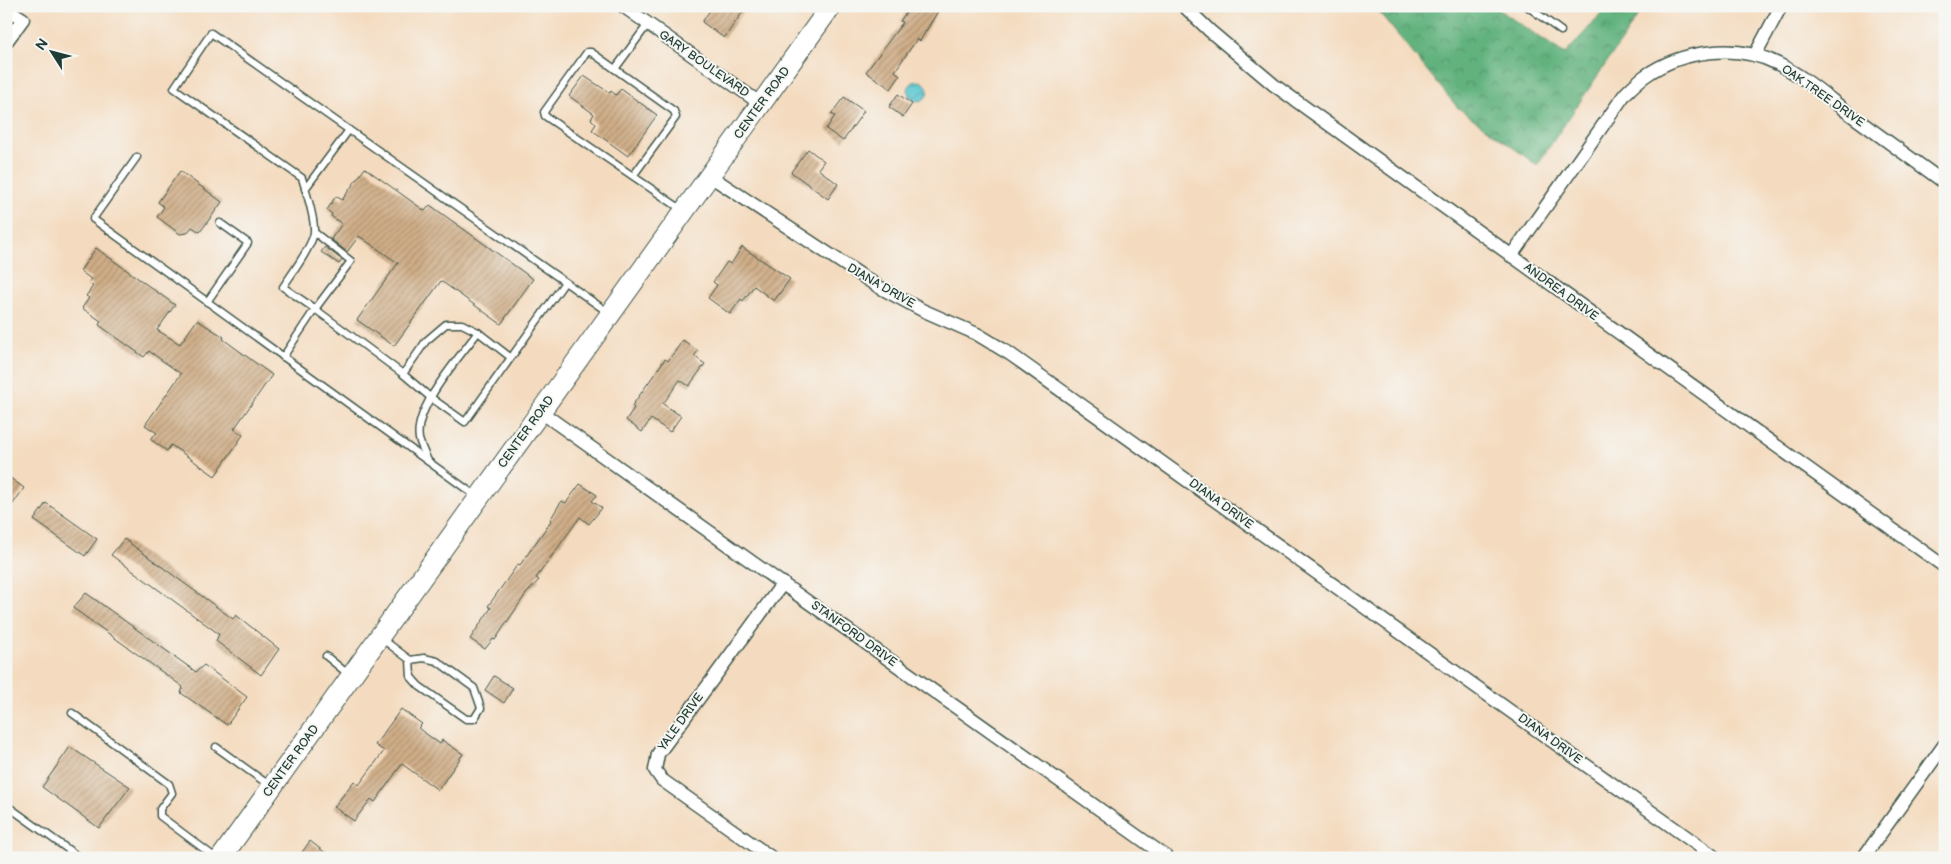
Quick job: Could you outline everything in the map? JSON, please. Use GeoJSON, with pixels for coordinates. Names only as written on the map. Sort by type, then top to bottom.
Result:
{"type":"FeatureCollection","features":[{"type":"Feature","properties":{"kind":"main road","name":"CENTER ROAD"},"geometry":{"type":"LineString","coordinates":[[221,858],[831,6]]}},
{"type":"Feature","properties":{"kind":"street","name":"GARY BOULEVARD"},"geometry":{"type":"LineString","coordinates":[[623,6],[761,104]]}},
{"type":"Feature","properties":{"kind":"street","name":"ANDREA DRIVE"},"geometry":{"type":"LineString","coordinates":[[1184,6],[1210,31],[1274,85],[1945,567]]}},
{"type":"Feature","properties":{"kind":"street"},"geometry":{"type":"LineString","coordinates":[[1755,55],[1781,6]]}},
{"type":"Feature","properties":{"kind":"street"},"geometry":{"type":"LineString","coordinates":[[6,8],[23,19],[6,42]]}},
{"type":"Feature","properties":{"kind":"street","name":"OAK TREE DRIVE"},"geometry":{"type":"LineString","coordinates":[[1511,256],[1625,94],[1644,77],[1662,66],[1684,57],[1704,53],[1739,52],[1755,55],[1778,64],[1945,183]]}},
{"type":"Feature","properties":{"kind":"street","name":"DIANA DRIVE"},"geometry":{"type":"LineString","coordinates":[[710,176],[879,287],[922,310],[977,334],[1010,354],[1716,858]]}},
{"type":"Feature","properties":{"kind":"street","name":"STANFORD DRIVE"},"geometry":{"type":"LineString","coordinates":[[541,412],[1168,858]]}},
{"type":"Feature","properties":{"kind":"street","name":"YALE DRIVE"},"geometry":{"type":"LineString","coordinates":[[772,858],[662,780],[655,770],[658,754],[783,583]]}},
{"type":"Feature","properties":{"kind":"street"},"geometry":{"type":"LineString","coordinates":[[1863,858],[1945,744]]}},
{"type":"Feature","properties":{"kind":"lane"},"geometry":{"type":"LineString","coordinates":[[1527,6],[1561,31]]}},
{"type":"Feature","properties":{"kind":"lane"},"geometry":{"type":"LineString","coordinates":[[615,68],[648,24]]}},
{"type":"Feature","properties":{"kind":"lane"},"geometry":{"type":"LineString","coordinates":[[565,282],[510,356],[465,422],[315,308],[283,287],[301,260],[314,232],[302,178],[174,88],[211,33],[611,314]]}},
{"type":"Feature","properties":{"kind":"lane"},"geometry":{"type":"LineString","coordinates":[[633,176],[676,117],[674,111],[615,68],[591,52],[587,52],[544,112],[545,116],[684,211]]}},
{"type":"Feature","properties":{"kind":"lane"},"geometry":{"type":"LineString","coordinates":[[305,189],[348,130]]}},
{"type":"Feature","properties":{"kind":"lane"},"geometry":{"type":"LineString","coordinates":[[137,157],[93,219],[479,498]]}},
{"type":"Feature","properties":{"kind":"lane"},"geometry":{"type":"LineString","coordinates":[[207,302],[248,243],[220,223]]}},
{"type":"Feature","properties":{"kind":"lane"},"geometry":{"type":"LineString","coordinates":[[283,357],[315,308],[351,261],[314,232]]}},
{"type":"Feature","properties":{"kind":"lane"},"geometry":{"type":"LineString","coordinates":[[403,374],[426,342],[446,324],[462,324],[478,332],[510,356]]}},
{"type":"Feature","properties":{"kind":"lane"},"geometry":{"type":"LineString","coordinates":[[428,462],[419,438],[422,416],[430,397],[478,332]]}},
{"type":"Feature","properties":{"kind":"lane"},"geometry":{"type":"LineString","coordinates":[[380,638],[410,660],[424,658],[437,661],[474,688],[481,708],[474,719],[466,719],[419,686],[411,677],[410,660]]}},
{"type":"Feature","properties":{"kind":"lane"},"geometry":{"type":"LineString","coordinates":[[326,656],[351,676]]}},
{"type":"Feature","properties":{"kind":"lane"},"geometry":{"type":"LineString","coordinates":[[72,713],[169,784],[172,788],[172,793],[160,810],[160,816],[216,858]]}},
{"type":"Feature","properties":{"kind":"lane"},"geometry":{"type":"LineString","coordinates":[[216,747],[272,787]]}},
{"type":"Feature","properties":{"kind":"lane"},"geometry":{"type":"LineString","coordinates":[[6,805],[80,858]]}},
{"type":"Feature","properties":{"kind":"green space"},"geometry":{"type":"Polygon","coordinates":[[[1374,6],[1493,6],[1565,54],[1604,11],[1606,6],[1645,6],[1537,165],[1457,107],[1374,6]]]}},
{"type":"Feature","properties":{"kind":"water"},"geometry":{"type":"Polygon","coordinates":[[[918,81],[925,84],[928,91],[925,98],[918,101],[911,98],[908,91],[911,84],[918,81]]]}},
{"type":"Feature","properties":{"kind":"building"},"geometry":{"type":"Polygon","coordinates":[[[713,6],[747,6],[724,38],[702,22],[713,6]]]}},
{"type":"Feature","properties":{"kind":"building"},"geometry":{"type":"Polygon","coordinates":[[[914,6],[932,6],[938,11],[920,41],[917,39],[895,71],[900,76],[891,89],[866,72],[903,22],[900,21],[908,10],[910,12],[914,6]]]}},
{"type":"Feature","properties":{"kind":"building"},"geometry":{"type":"Polygon","coordinates":[[[584,76],[610,93],[611,91],[616,95],[621,89],[657,115],[628,156],[592,130],[596,124],[591,119],[594,114],[569,96],[584,76]]]}},
{"type":"Feature","properties":{"kind":"building"},"geometry":{"type":"Polygon","coordinates":[[[898,94],[912,104],[903,117],[889,107],[898,94]]]}},
{"type":"Feature","properties":{"kind":"building"},"geometry":{"type":"Polygon","coordinates":[[[844,97],[864,111],[843,141],[826,129],[835,116],[831,114],[844,97]]]}},
{"type":"Feature","properties":{"kind":"building"},"geometry":{"type":"Polygon","coordinates":[[[808,149],[824,161],[818,169],[838,184],[828,199],[791,172],[808,149]]]}},
{"type":"Feature","properties":{"kind":"building"},"geometry":{"type":"Polygon","coordinates":[[[365,168],[425,211],[430,205],[533,279],[501,324],[441,281],[394,346],[357,320],[398,263],[359,236],[347,252],[331,239],[342,224],[331,216],[332,214],[327,210],[336,196],[342,200],[365,168]]]}},
{"type":"Feature","properties":{"kind":"building"},"geometry":{"type":"Polygon","coordinates":[[[180,171],[222,202],[200,232],[192,227],[187,233],[180,234],[157,217],[164,207],[158,202],[180,171]]]}},
{"type":"Feature","properties":{"kind":"building"},"geometry":{"type":"Polygon","coordinates":[[[325,247],[342,260],[339,264],[321,252],[325,247]]]}},
{"type":"Feature","properties":{"kind":"building"},"geometry":{"type":"Polygon","coordinates":[[[742,247],[790,279],[774,301],[754,286],[730,314],[708,298],[717,285],[713,282],[727,262],[731,264],[742,247]]]}},
{"type":"Feature","properties":{"kind":"building"},"geometry":{"type":"Polygon","coordinates":[[[96,248],[175,305],[157,330],[180,344],[197,320],[224,337],[223,339],[272,375],[234,429],[243,435],[215,476],[171,445],[167,451],[150,439],[157,433],[145,425],[181,374],[149,351],[144,357],[99,325],[101,321],[82,308],[89,298],[86,296],[93,286],[88,283],[91,279],[80,271],[96,248]]]}},
{"type":"Feature","properties":{"kind":"building"},"geometry":{"type":"Polygon","coordinates":[[[683,340],[698,351],[694,356],[705,364],[689,386],[680,380],[663,404],[681,416],[670,432],[651,419],[642,432],[626,420],[634,408],[632,406],[665,359],[668,361],[683,340]]]}},
{"type":"Feature","properties":{"kind":"building"},"geometry":{"type":"Polygon","coordinates":[[[6,475],[24,488],[6,514],[6,475]]]}},
{"type":"Feature","properties":{"kind":"building"},"geometry":{"type":"Polygon","coordinates":[[[580,484],[597,495],[592,501],[602,508],[589,524],[580,517],[536,578],[539,580],[526,594],[495,640],[493,639],[485,649],[470,639],[491,608],[488,606],[518,564],[520,565],[551,521],[562,501],[566,503],[580,484]]]}},
{"type":"Feature","properties":{"kind":"building"},"geometry":{"type":"Polygon","coordinates":[[[46,503],[97,539],[85,556],[34,520],[46,503]]]}},
{"type":"Feature","properties":{"kind":"building"},"geometry":{"type":"Polygon","coordinates":[[[124,539],[233,619],[236,615],[279,649],[261,675],[216,641],[219,634],[111,555],[124,539]]]}},
{"type":"Feature","properties":{"kind":"building"},"geometry":{"type":"Polygon","coordinates":[[[86,593],[196,672],[204,665],[247,697],[227,725],[181,693],[183,687],[73,608],[86,593]]]}},
{"type":"Feature","properties":{"kind":"building"},"geometry":{"type":"Polygon","coordinates":[[[494,676],[513,688],[504,703],[485,690],[494,676]]]}},
{"type":"Feature","properties":{"kind":"building"},"geometry":{"type":"Polygon","coordinates":[[[401,709],[422,724],[418,728],[440,744],[442,740],[463,754],[438,790],[402,764],[375,802],[371,799],[354,821],[334,807],[354,781],[359,785],[384,751],[375,745],[401,709]]]}},
{"type":"Feature","properties":{"kind":"building"},"geometry":{"type":"Polygon","coordinates":[[[70,747],[130,787],[99,828],[42,787],[70,747]]]}},
{"type":"Feature","properties":{"kind":"building"},"geometry":{"type":"Polygon","coordinates":[[[310,841],[332,858],[298,858],[310,841]]]}}]}
